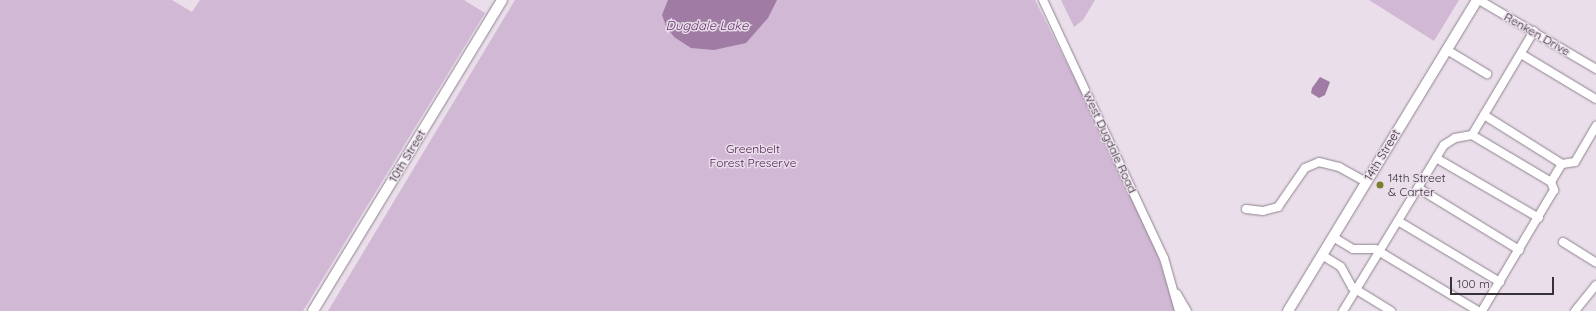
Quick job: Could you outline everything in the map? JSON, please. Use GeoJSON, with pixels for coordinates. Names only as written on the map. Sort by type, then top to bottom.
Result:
{"type":"FeatureCollection","features":[{"type":"Feature","properties":{"kind":"street","name":"10th Street"},"geometry":{"type":"LineString","coordinates":[[313,311],[502,0]]}},
{"type":"Feature","properties":{"kind":"street","name":"West Dugdale Road"},"geometry":{"type":"LineString","coordinates":[[1043,0],[1164,258],[1173,286]]}},
{"type":"Feature","properties":{"kind":"street","name":"Renken Drive"},"geometry":{"type":"LineString","coordinates":[[1478,0],[1596,69]]}},
{"type":"Feature","properties":{"kind":"street","name":"14th Street"},"geometry":{"type":"LineString","coordinates":[[1288,311],[1478,0]]}},
{"type":"Feature","properties":{"kind":"street"},"geometry":{"type":"LineString","coordinates":[[1343,311],[1436,158],[1448,141],[1472,135],[1534,32]]}},
{"type":"Feature","properties":{"kind":"street"},"geometry":{"type":"LineString","coordinates":[[1447,50],[1487,74]]}},
{"type":"Feature","properties":{"kind":"street"},"geometry":{"type":"LineString","coordinates":[[1521,54],[1596,100]]}},
{"type":"Feature","properties":{"kind":"street"},"geometry":{"type":"LineString","coordinates":[[1484,116],[1562,164],[1575,162],[1596,126]]}},
{"type":"Feature","properties":{"kind":"street"},"geometry":{"type":"LineString","coordinates":[[1472,135],[1551,182]]}},
{"type":"Feature","properties":{"kind":"street"},"geometry":{"type":"LineString","coordinates":[[1436,158],[1538,218]]}},
{"type":"Feature","properties":{"kind":"street"},"geometry":{"type":"LineString","coordinates":[[1246,209],[1263,211],[1278,207],[1305,168],[1319,162],[1339,166],[1366,182]]}},
{"type":"Feature","properties":{"kind":"street"},"geometry":{"type":"LineString","coordinates":[[1482,311],[1553,194],[1551,182],[1562,164]]}},
{"type":"Feature","properties":{"kind":"street"},"geometry":{"type":"LineString","coordinates":[[1418,188],[1519,250]]}},
{"type":"Feature","properties":{"kind":"street"},"geometry":{"type":"LineString","coordinates":[[1398,221],[1500,282]]}},
{"type":"Feature","properties":{"kind":"street"},"geometry":{"type":"LineString","coordinates":[[1333,237],[1353,249],[1371,248],[1380,251],[1478,311]]}},
{"type":"Feature","properties":{"kind":"street"},"geometry":{"type":"LineString","coordinates":[[1564,242],[1596,263]]}},
{"type":"Feature","properties":{"kind":"street"},"geometry":{"type":"LineString","coordinates":[[1322,255],[1342,267],[1347,281],[1356,290],[1391,311]]}},
{"type":"Feature","properties":{"kind":"street"},"geometry":{"type":"LineString","coordinates":[[1576,311],[1596,285]]}},
{"type":"Feature","properties":{"kind":"street"},"geometry":{"type":"LineString","coordinates":[[1173,286],[1179,311]]}},
{"type":"Feature","properties":{"kind":"street"},"geometry":{"type":"LineString","coordinates":[[1173,286],[1188,311]]}},
{"type":"Feature","properties":{"kind":"green space"},"geometry":{"type":"Polygon","coordinates":[[[0,0],[172,0],[192,12],[200,0],[464,0],[485,13],[303,311],[0,311],[0,0]]]}},
{"type":"Feature","properties":{"kind":"green space","name":"Greenbelt Forest Preserve"},"geometry":{"type":"Polygon","coordinates":[[[515,0],[1035,0],[1145,219],[1177,311],[328,311],[515,0]]]}},
{"type":"Feature","properties":{"kind":"green space"},"geometry":{"type":"Polygon","coordinates":[[[1061,0],[1095,0],[1083,20],[1074,27],[1061,0]]]}},
{"type":"Feature","properties":{"kind":"green space"},"geometry":{"type":"Polygon","coordinates":[[[1369,0],[1459,0],[1434,41],[1369,0]]]}},
{"type":"Feature","properties":{"kind":"water","name":"Dugdale Lake"},"geometry":{"type":"Polygon","coordinates":[[[668,0],[777,0],[768,18],[746,43],[714,50],[691,48],[674,37],[666,26],[662,15],[668,0]]]}},
{"type":"Feature","properties":{"kind":"water"},"geometry":{"type":"Polygon","coordinates":[[[1320,77],[1330,82],[1325,95],[1319,98],[1311,93],[1312,88],[1320,77]]]}},
{"type":"Feature","properties":{"kind":"place","name":"14th Street & Carter"},"geometry":{"type":"Point","coordinates":[1380,185]}}]}
